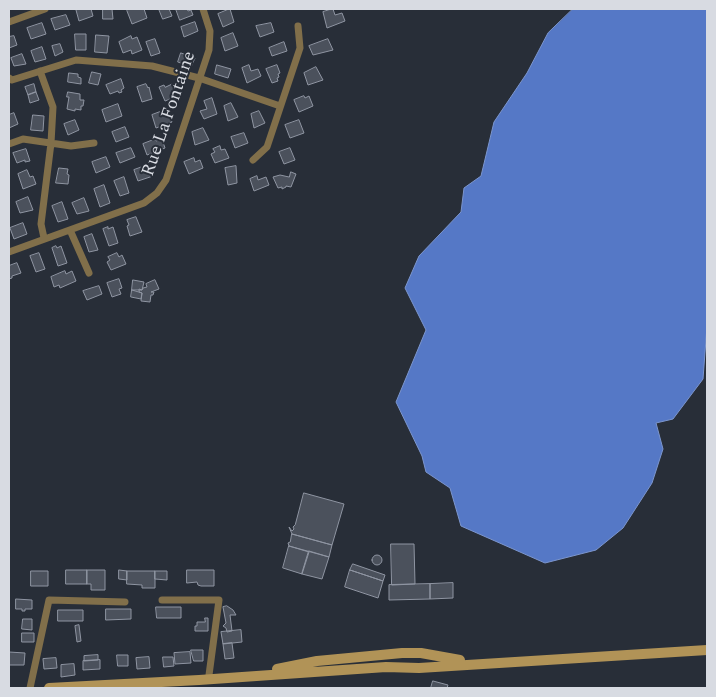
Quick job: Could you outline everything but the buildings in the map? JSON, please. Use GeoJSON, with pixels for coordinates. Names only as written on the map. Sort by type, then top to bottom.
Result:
{"type":"FeatureCollection","features":[{"type":"Feature","properties":{"kind":"main road"},"geometry":{"type":"LineString","coordinates":[[308,668],[419,668],[707,650]]}},
{"type":"Feature","properties":{"kind":"main road"},"geometry":{"type":"LineString","coordinates":[[49,688],[130,686],[252,676],[308,668],[356,657],[379,655],[420,653],[481,663]]}},
{"type":"Feature","properties":{"kind":"main road"},"geometry":{"type":"LineString","coordinates":[[379,655],[380,667]]}},
{"type":"Feature","properties":{"kind":"main road"},"geometry":{"type":"LineString","coordinates":[[356,657],[358,669]]}},
{"type":"Feature","properties":{"kind":"street"},"geometry":{"type":"LineString","coordinates":[[9,22],[46,9]]}},
{"type":"Feature","properties":{"kind":"street","name":"Rue La Fontaine"},"geometry":{"type":"LineString","coordinates":[[9,252],[144,203],[158,193],[166,180],[209,50],[210,31],[203,9]]}},
{"type":"Feature","properties":{"kind":"street"},"geometry":{"type":"LineString","coordinates":[[254,160],[267,147],[300,48],[298,26]]}},
{"type":"Feature","properties":{"kind":"street"},"geometry":{"type":"LineString","coordinates":[[9,78],[12,80],[76,60],[152,66],[200,78],[280,106]]}},
{"type":"Feature","properties":{"kind":"street"},"geometry":{"type":"LineString","coordinates":[[40,72],[52,107],[51,143],[41,224],[44,238]]}},
{"type":"Feature","properties":{"kind":"street"},"geometry":{"type":"LineString","coordinates":[[9,144],[23,139],[70,146],[94,143]]}},
{"type":"Feature","properties":{"kind":"street"},"geometry":{"type":"LineString","coordinates":[[70,230],[89,273]]}},
{"type":"Feature","properties":{"kind":"street"},"geometry":{"type":"LineString","coordinates":[[30,688],[49,600],[125,602]]}},
{"type":"Feature","properties":{"kind":"street"},"geometry":{"type":"LineString","coordinates":[[162,600],[219,600],[209,675],[211,679]]}},
{"type":"Feature","properties":{"kind":"water"},"geometry":{"type":"Polygon","coordinates":[[[573,9],[707,9],[707,326],[703,379],[673,419],[656,423],[663,449],[652,483],[623,528],[596,550],[545,563],[461,526],[450,488],[426,472],[422,456],[396,402],[426,330],[405,288],[419,256],[461,212],[464,188],[481,176],[494,122],[527,73],[548,33],[573,9]]]}}]}
